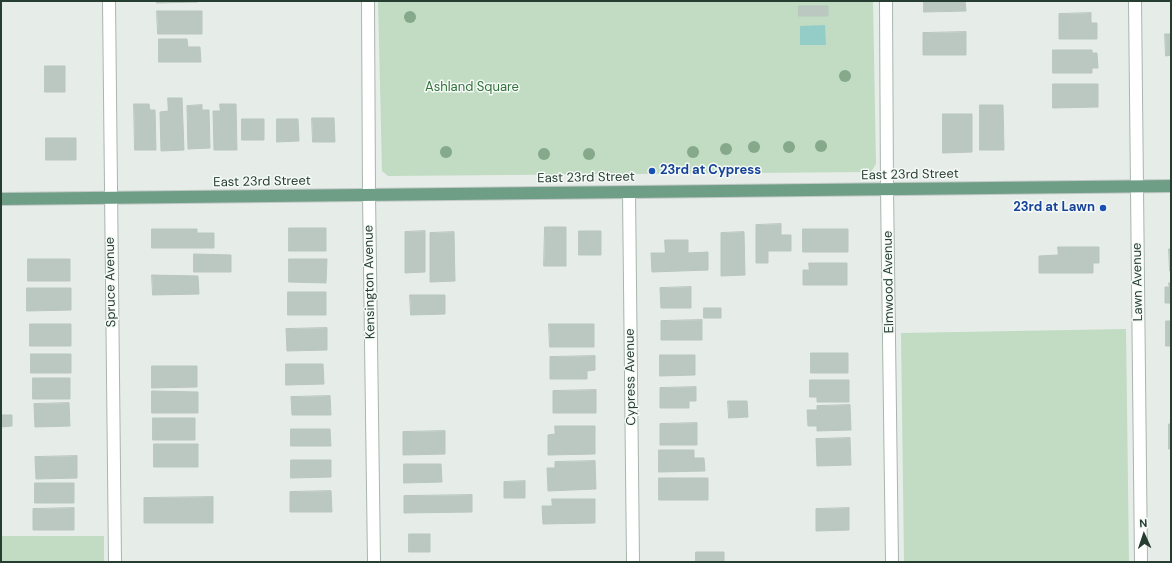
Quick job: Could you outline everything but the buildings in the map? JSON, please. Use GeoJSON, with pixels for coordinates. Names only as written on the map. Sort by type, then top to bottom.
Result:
{"type":"FeatureCollection","features":[{"type":"Feature","properties":{"kind":"main road","name":"East 23rd Street"},"geometry":{"type":"LineString","coordinates":[[1,199],[1171,186]]}},
{"type":"Feature","properties":{"kind":"street","name":"Spruce Avenue"},"geometry":{"type":"LineString","coordinates":[[109,1],[115,562]]}},
{"type":"Feature","properties":{"kind":"street","name":"Kensington Avenue"},"geometry":{"type":"LineString","coordinates":[[368,1],[374,562]]}},
{"type":"Feature","properties":{"kind":"street","name":"Elmwood Avenue"},"geometry":{"type":"LineString","coordinates":[[886,1],[892,562]]}},
{"type":"Feature","properties":{"kind":"street","name":"Lawn Avenue"},"geometry":{"type":"LineString","coordinates":[[1135,1],[1141,562]]}},
{"type":"Feature","properties":{"kind":"street","name":"Cypress Avenue"},"geometry":{"type":"LineString","coordinates":[[629,192],[633,562]]}},
{"type":"Feature","properties":{"kind":"green space","name":"Ashland Square"},"geometry":{"type":"Polygon","coordinates":[[[378,1],[873,1],[876,164],[871,172],[388,176],[382,171],[378,1]]]}},
{"type":"Feature","properties":{"kind":"green space"},"geometry":{"type":"Polygon","coordinates":[[[1126,329],[1129,562],[904,562],[901,333],[1126,329]]]}},
{"type":"Feature","properties":{"kind":"green space"},"geometry":{"type":"Polygon","coordinates":[[[1,536],[104,536],[104,562],[1,562],[1,536]]]}},
{"type":"Feature","properties":{"kind":"water"},"geometry":{"type":"Polygon","coordinates":[[[825,25],[826,45],[800,45],[800,26],[825,25]]]}},
{"type":"Feature","properties":{"kind":"place","name":"23rd at Cypress"},"geometry":{"type":"Point","coordinates":[652,171]}},
{"type":"Feature","properties":{"kind":"place","name":"23rd at Lawn"},"geometry":{"type":"Point","coordinates":[1103,208]}}]}
